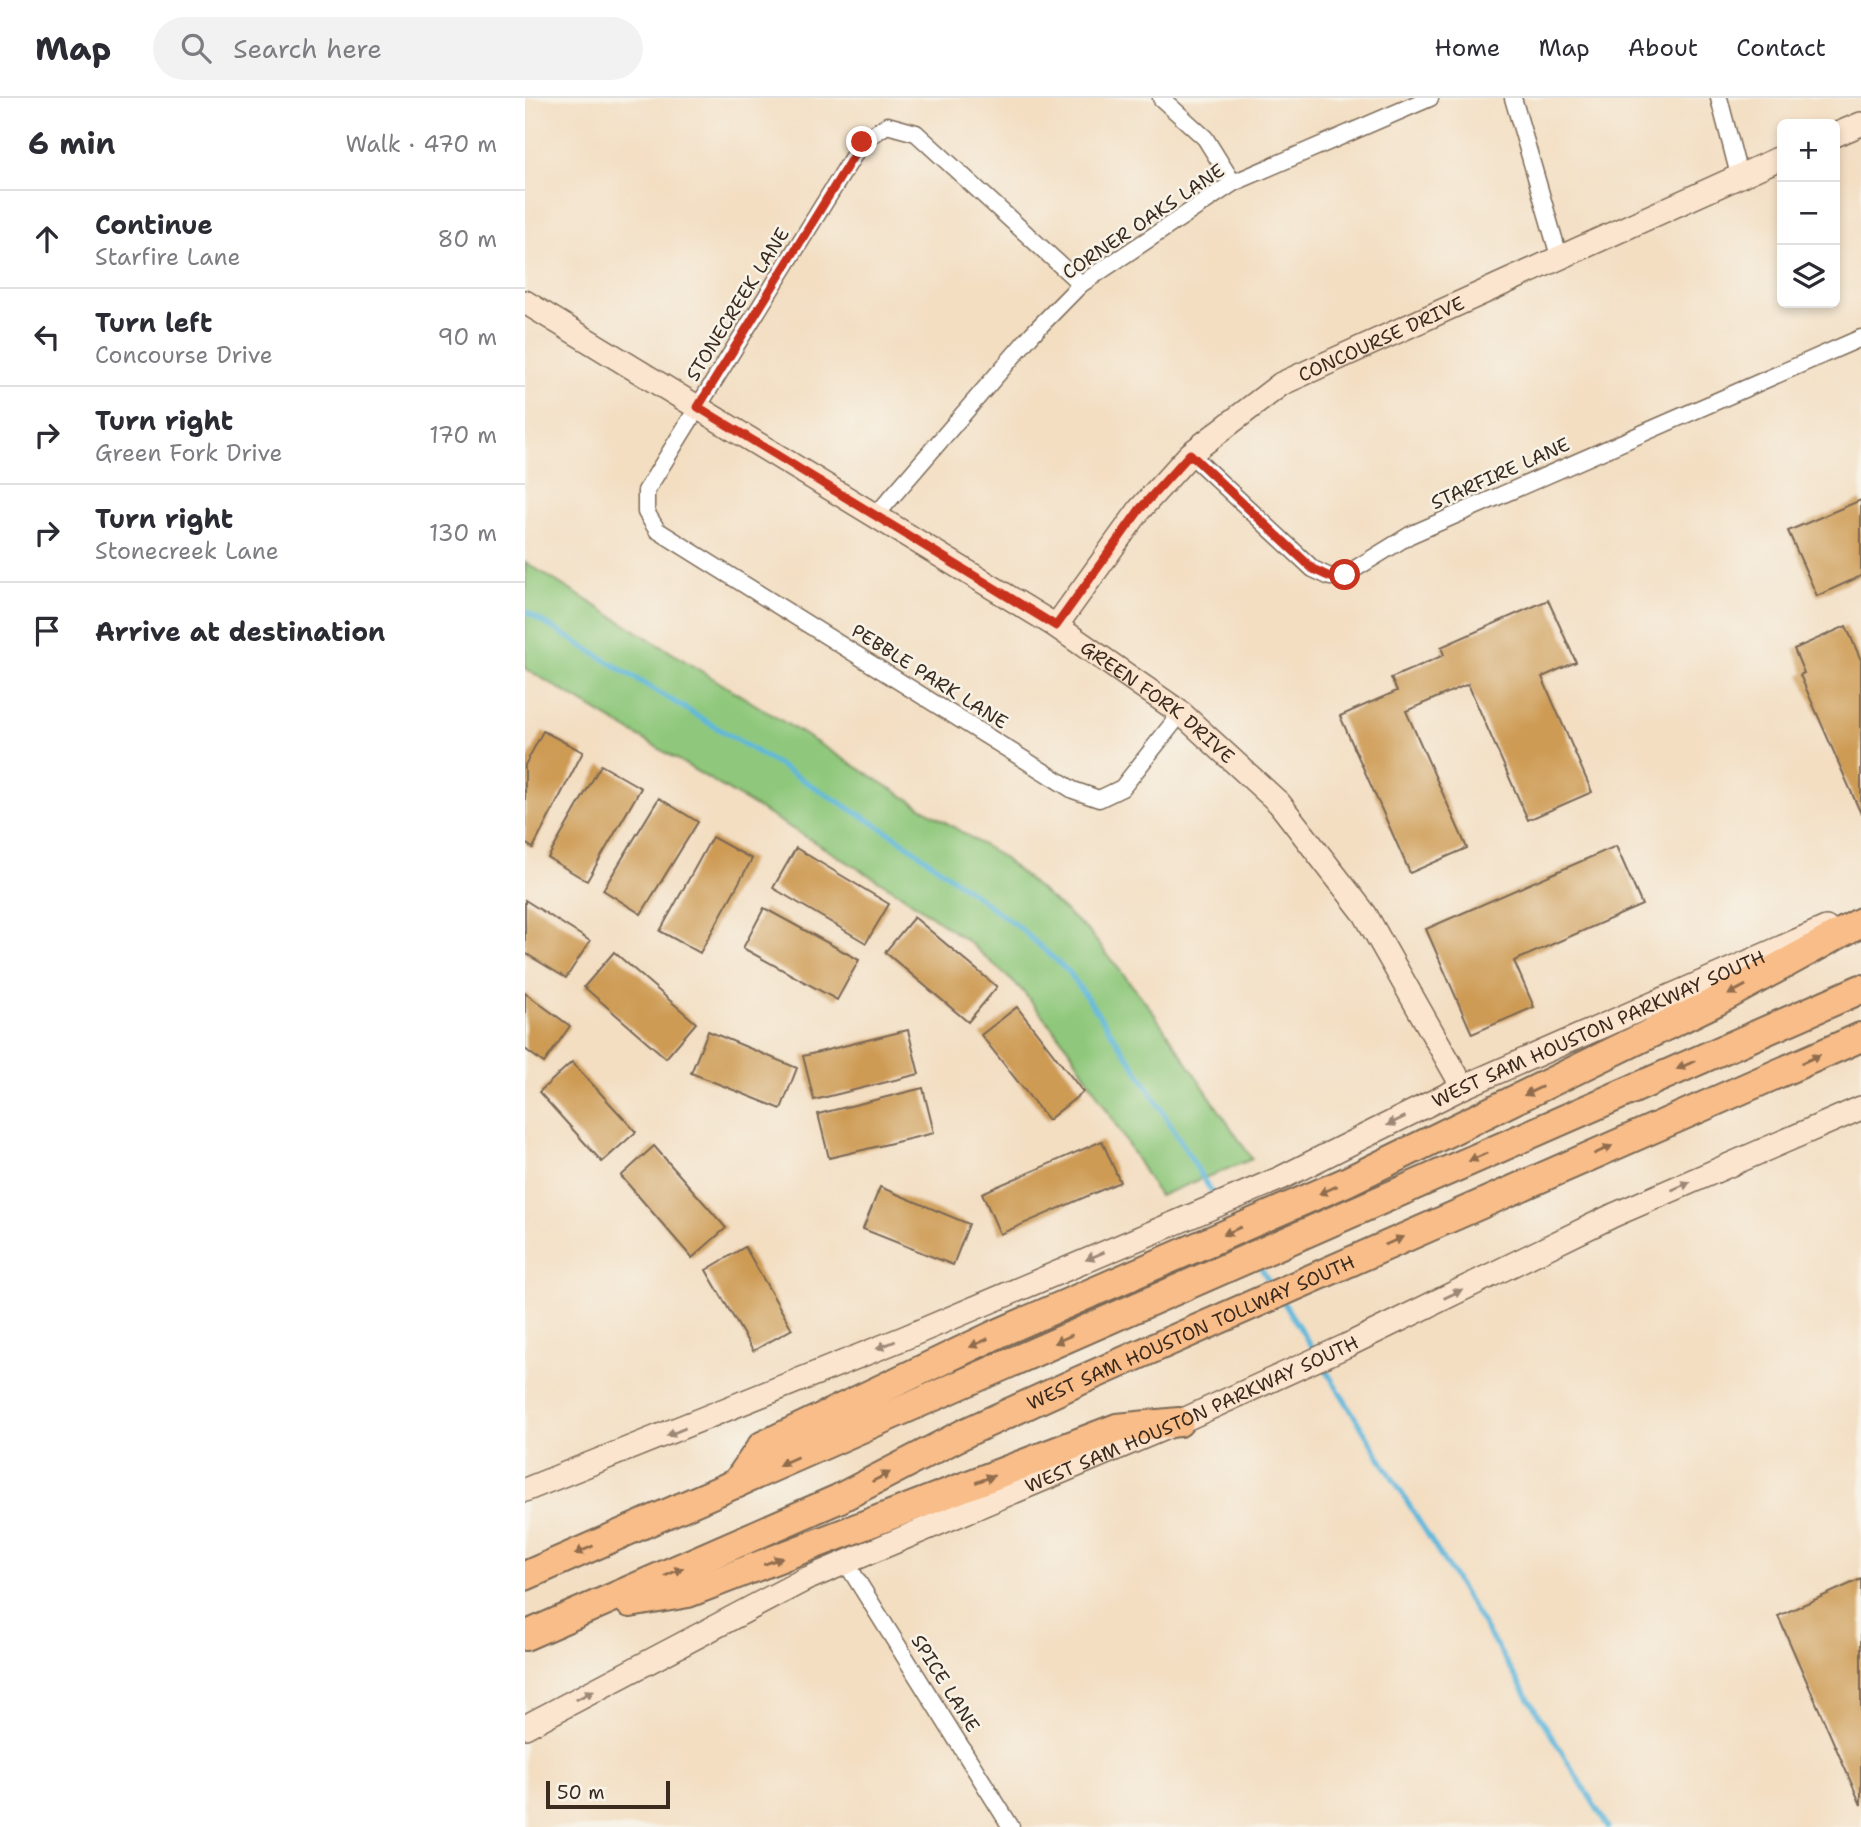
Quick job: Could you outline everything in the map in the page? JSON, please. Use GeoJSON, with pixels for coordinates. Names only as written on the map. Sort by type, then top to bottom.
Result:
{"type":"FeatureCollection","features":[{"type":"Feature","properties":{"kind":"highway"},"geometry":{"type":"LineString","coordinates":[[736,1483],[761,1446],[999,1333],[1287,1207],[1717,1001],[1861,922]]}},
{"type":"Feature","properties":{"kind":"highway"},"geometry":{"type":"LineString","coordinates":[[525,1576],[1861,989]]}},
{"type":"Feature","properties":{"kind":"highway","name":"WEST SAM HOUSTON TOLLWAY SOUTH"},"geometry":{"type":"LineString","coordinates":[[525,1636],[838,1499],[980,1427],[1332,1269],[1861,1037]]}},
{"type":"Feature","properties":{"kind":"highway"},"geometry":{"type":"LineString","coordinates":[[589,1609],[688,1593],[1117,1428],[1179,1422]]}},
{"type":"Feature","properties":{"kind":"main road"},"geometry":{"type":"LineString","coordinates":[[1840,133],[1861,124]]}},
{"type":"Feature","properties":{"kind":"main road","name":"CONCOURSE DRIVE"},"geometry":{"type":"LineString","coordinates":[[1056,626],[1140,509],[1190,454],[1281,384],[1777,159]]}},
{"type":"Feature","properties":{"kind":"main road","name":"GREEN FORK DRIVE"},"geometry":{"type":"LineString","coordinates":[[525,302],[877,514],[1056,626],[1181,713],[1279,803],[1365,914],[1464,1087]]}},
{"type":"Feature","properties":{"kind":"main road","name":"WEST SAM HOUSTON PARKWAY SOUTH"},"geometry":{"type":"LineString","coordinates":[[525,1490],[663,1437],[1260,1185],[1464,1087],[1861,913]]}},
{"type":"Feature","properties":{"kind":"main road","name":"WEST SAM HOUSTON PARKWAY SOUTH"},"geometry":{"type":"LineString","coordinates":[[525,1727],[706,1630],[845,1561],[1179,1422],[1348,1345],[1614,1215],[1861,1108]]}},
{"type":"Feature","properties":{"kind":"street"},"geometry":{"type":"LineString","coordinates":[[1161,98],[1205,138],[1233,183]]}},
{"type":"Feature","properties":{"kind":"street","name":"CORNER OAKS LANE"},"geometry":{"type":"LineString","coordinates":[[877,514],[1033,333],[1081,284],[1233,183],[1430,98]]}},
{"type":"Feature","properties":{"kind":"street"},"geometry":{"type":"LineString","coordinates":[[1513,98],[1559,256]]}},
{"type":"Feature","properties":{"kind":"street"},"geometry":{"type":"LineString","coordinates":[[1719,98],[1739,174]]}},
{"type":"Feature","properties":{"kind":"street","name":"STONECREEK LANE"},"geometry":{"type":"LineString","coordinates":[[646,512],[646,491],[862,142],[887,125],[916,133],[1081,284]]}},
{"type":"Feature","properties":{"kind":"street","name":"STARFIRE LANE"},"geometry":{"type":"LineString","coordinates":[[1190,454],[1313,569],[1330,577],[1345,575],[1410,535],[1861,338]]}},
{"type":"Feature","properties":{"kind":"street","name":"PEBBLE PARK LANE"},"geometry":{"type":"LineString","coordinates":[[646,512],[657,530],[1073,790],[1100,799],[1122,788],[1181,713]]}},
{"type":"Feature","properties":{"kind":"street","name":"SPICE LANE"},"geometry":{"type":"LineString","coordinates":[[845,1561],[1010,1827]]}},
{"type":"Feature","properties":{"kind":"green space"},"geometry":{"type":"Polygon","coordinates":[[[525,562],[1002,857],[1089,932],[1151,1009],[1252,1159],[1159,1196],[1069,1048],[1021,989],[970,943],[899,893],[525,668],[525,562]]]}},
{"type":"Feature","properties":{"kind":"building"},"geometry":{"type":"Polygon","coordinates":[[[1861,500],[1861,576],[1817,596],[1788,531],[1861,500]]]}},
{"type":"Feature","properties":{"kind":"building"},"geometry":{"type":"Polygon","coordinates":[[[1548,600],[1576,662],[1542,677],[1592,792],[1528,820],[1468,684],[1406,711],[1467,848],[1410,873],[1340,716],[1397,691],[1391,678],[1444,655],[1441,647],[1548,600]]]}},
{"type":"Feature","properties":{"kind":"building"},"geometry":{"type":"Polygon","coordinates":[[[1846,626],[1861,660],[1861,814],[1800,675],[1804,673],[1794,649],[1846,626]]]}},
{"type":"Feature","properties":{"kind":"building"},"geometry":{"type":"Polygon","coordinates":[[[543,731],[583,752],[533,848],[525,843],[525,765],[543,731]]]}},
{"type":"Feature","properties":{"kind":"building"},"geometry":{"type":"Polygon","coordinates":[[[601,765],[641,788],[587,881],[548,858],[601,765]]]}},
{"type":"Feature","properties":{"kind":"building"},"geometry":{"type":"Polygon","coordinates":[[[659,798],[698,822],[641,914],[603,890],[659,798]]]}},
{"type":"Feature","properties":{"kind":"building"},"geometry":{"type":"Polygon","coordinates":[[[712,837],[752,859],[700,953],[660,931],[712,837]]]}},
{"type":"Feature","properties":{"kind":"building"},"geometry":{"type":"Polygon","coordinates":[[[1616,846],[1642,905],[1514,961],[1534,1007],[1472,1034],[1426,929],[1616,846]]]}},
{"type":"Feature","properties":{"kind":"building"},"geometry":{"type":"Polygon","coordinates":[[[796,848],[889,904],[866,943],[773,888],[796,848]]]}},
{"type":"Feature","properties":{"kind":"building"},"geometry":{"type":"Polygon","coordinates":[[[525,900],[590,941],[566,978],[525,953],[525,900]]]}},
{"type":"Feature","properties":{"kind":"building"},"geometry":{"type":"Polygon","coordinates":[[[764,908],[859,960],[837,1000],[743,948],[764,908]]]}},
{"type":"Feature","properties":{"kind":"building"},"geometry":{"type":"Polygon","coordinates":[[[914,917],[997,987],[968,1022],[885,952],[914,917]]]}},
{"type":"Feature","properties":{"kind":"building"},"geometry":{"type":"Polygon","coordinates":[[[614,952],[696,1023],[666,1058],[584,987],[614,952]]]}},
{"type":"Feature","properties":{"kind":"building"},"geometry":{"type":"Polygon","coordinates":[[[525,993],[570,1026],[544,1063],[525,1049],[525,993]]]}},
{"type":"Feature","properties":{"kind":"building"},"geometry":{"type":"Polygon","coordinates":[[[1017,1007],[1083,1092],[1048,1120],[981,1035],[1017,1007]]]}},
{"type":"Feature","properties":{"kind":"building"},"geometry":{"type":"Polygon","coordinates":[[[908,1030],[919,1074],[814,1100],[803,1056],[908,1030]]]}},
{"type":"Feature","properties":{"kind":"building"},"geometry":{"type":"Polygon","coordinates":[[[708,1031],[797,1068],[781,1109],[691,1073],[708,1031]]]}},
{"type":"Feature","properties":{"kind":"building"},"geometry":{"type":"Polygon","coordinates":[[[572,1062],[636,1132],[602,1162],[539,1092],[572,1062]]]}},
{"type":"Feature","properties":{"kind":"building"},"geometry":{"type":"Polygon","coordinates":[[[923,1088],[934,1133],[829,1158],[818,1114],[923,1088]]]}},
{"type":"Feature","properties":{"kind":"building"},"geometry":{"type":"Polygon","coordinates":[[[1102,1141],[1120,1182],[1000,1234],[982,1193],[1102,1141]]]}},
{"type":"Feature","properties":{"kind":"building"},"geometry":{"type":"Polygon","coordinates":[[[654,1146],[726,1228],[692,1258],[621,1176],[654,1146]]]}},
{"type":"Feature","properties":{"kind":"building"},"geometry":{"type":"Polygon","coordinates":[[[880,1187],[969,1224],[953,1265],[863,1229],[880,1187]]]}},
{"type":"Feature","properties":{"kind":"building"},"geometry":{"type":"Polygon","coordinates":[[[745,1247],[792,1329],[753,1351],[706,1270],[745,1247]]]}},
{"type":"Feature","properties":{"kind":"building"},"geometry":{"type":"Polygon","coordinates":[[[1861,1579],[1861,1805],[1778,1616],[1861,1579]]]}},
{"type":"Feature","properties":{"kind":"waterway"},"geometry":{"type":"LineString","coordinates":[[525,611],[898,838],[1021,929],[1069,972],[1138,1071],[1215,1198]]}},
{"type":"Feature","properties":{"kind":"waterway"},"geometry":{"type":"LineString","coordinates":[[1257,1262],[1272,1286]]}},
{"type":"Feature","properties":{"kind":"waterway"},"geometry":{"type":"LineString","coordinates":[[1282,1300],[1316,1354]]}},
{"type":"Feature","properties":{"kind":"waterway"},"geometry":{"type":"LineString","coordinates":[[1321,1362],[1608,1827]]}},
{"type":"Feature","properties":{"kind":"route"},"geometry":{"type":"LineString","coordinates":[[862,142],[698,407],[877,514],[1056,626],[1140,509],[1190,454],[1313,569],[1330,577],[1345,575]]}}]}
